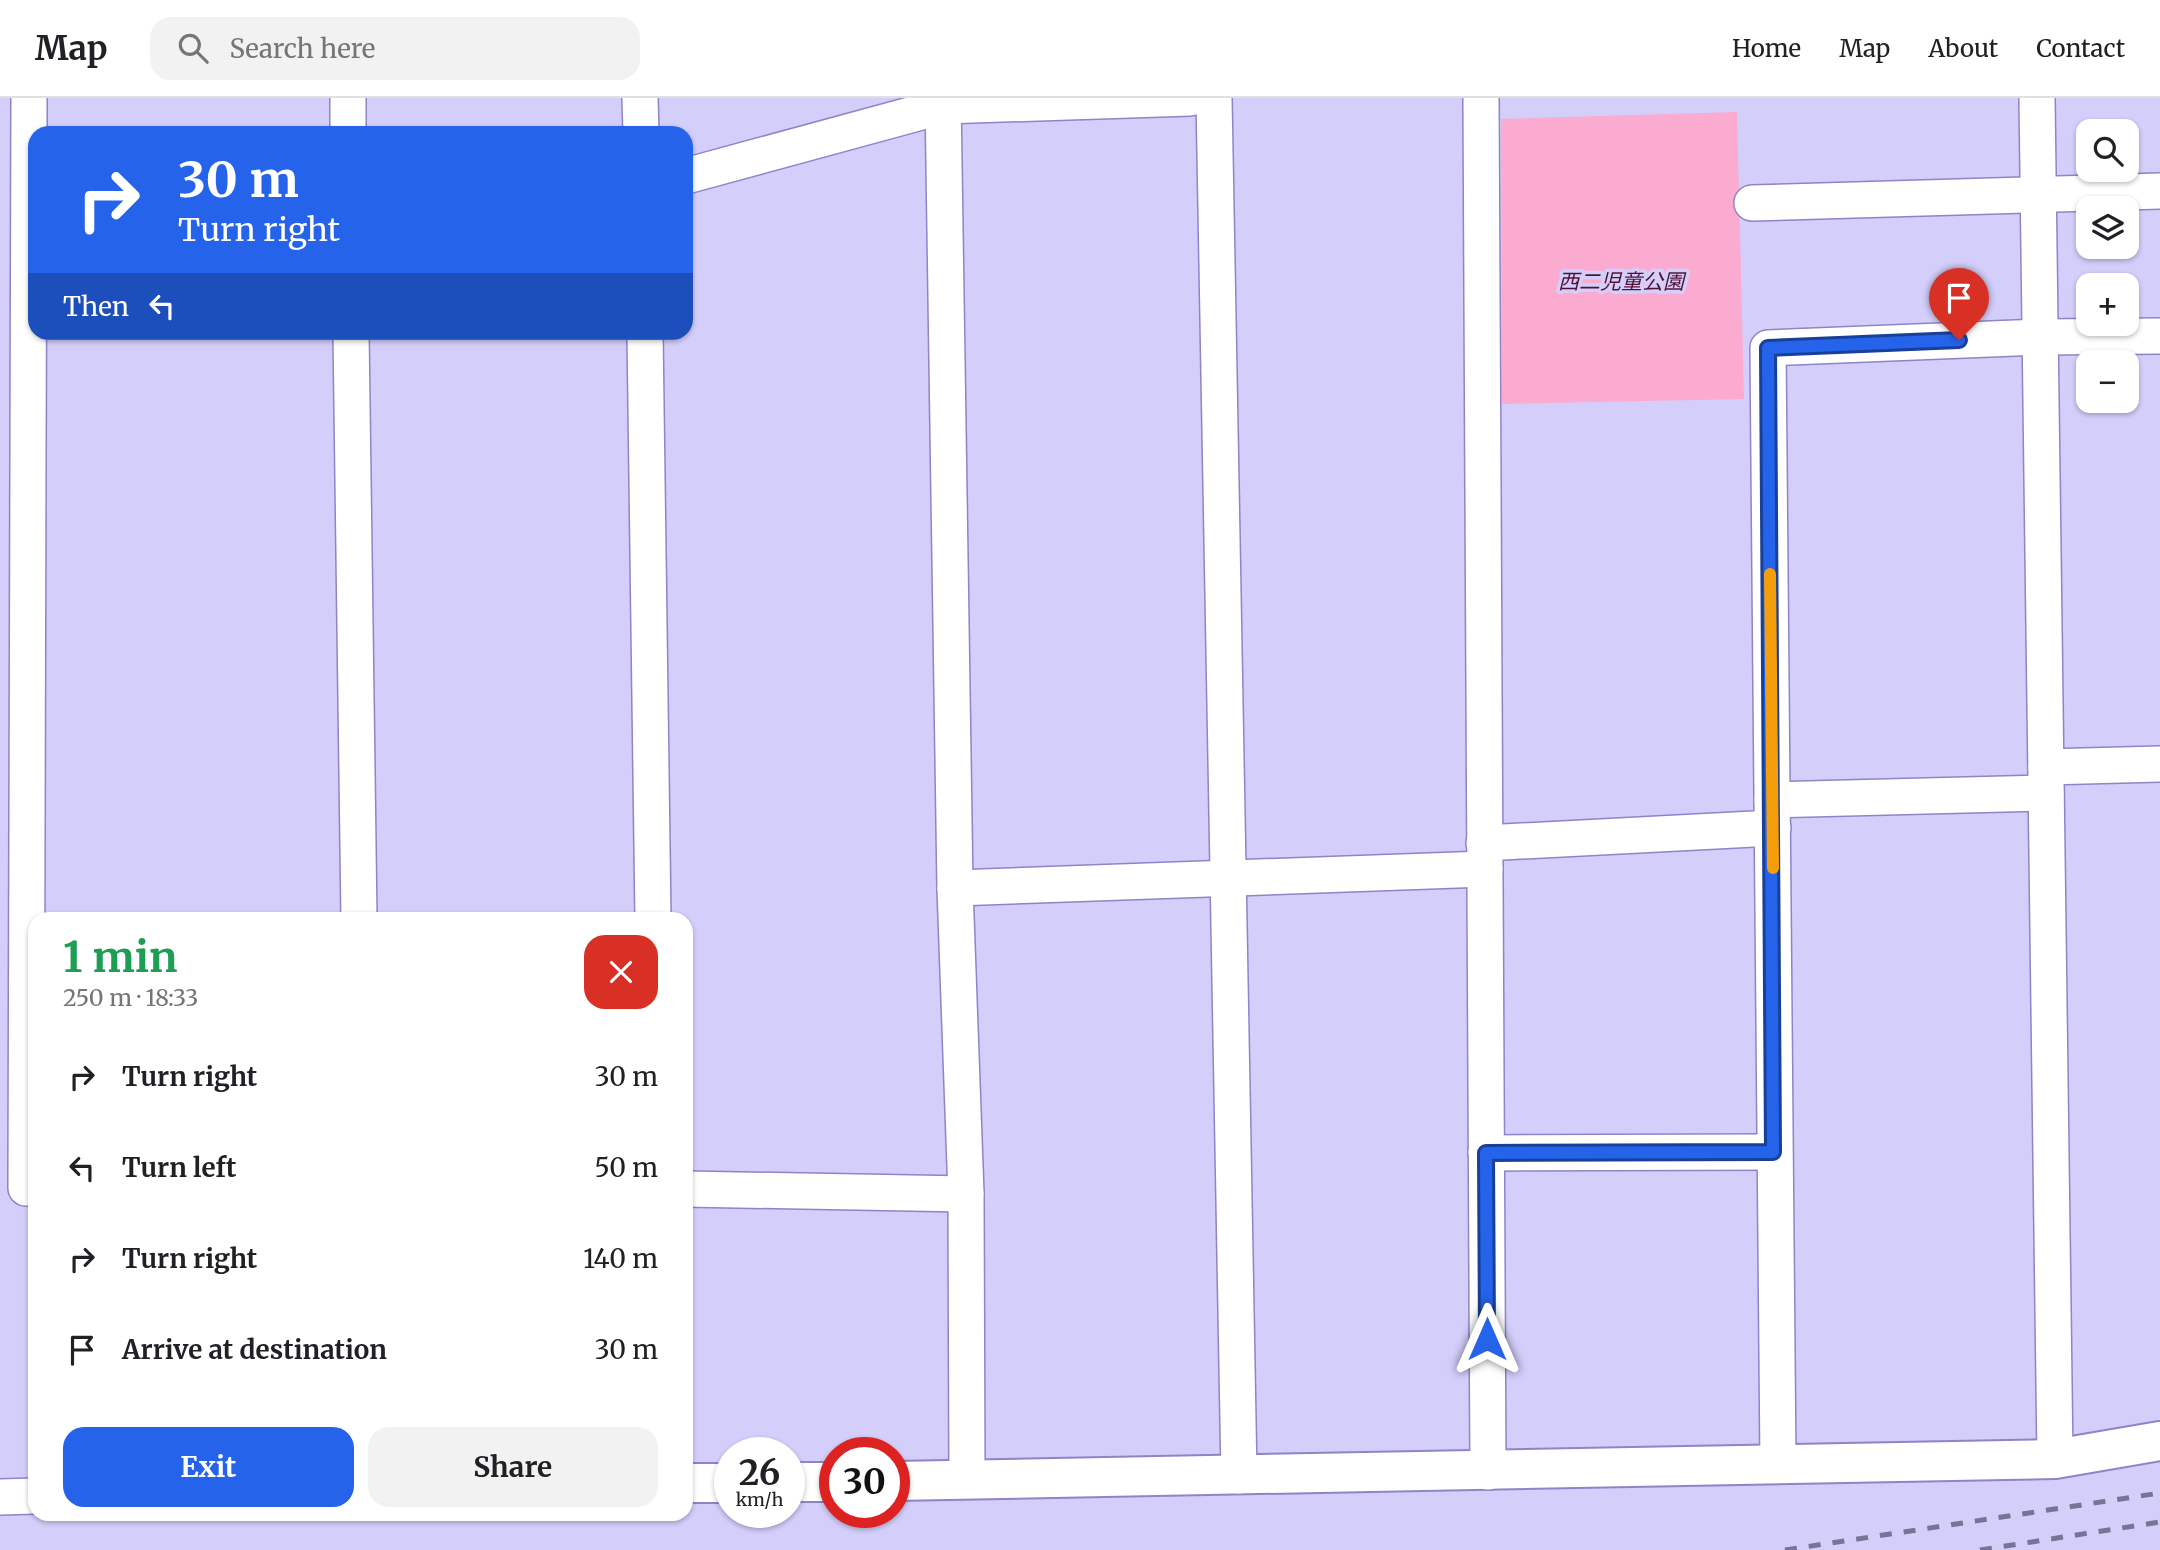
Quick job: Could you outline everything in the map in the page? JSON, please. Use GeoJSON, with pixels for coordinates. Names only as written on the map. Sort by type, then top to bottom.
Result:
{"type":"FeatureCollection","features":[{"type":"Feature","properties":{"kind":"street"},"geometry":{"type":"LineString","coordinates":[[29,98],[30,126]]}},
{"type":"Feature","properties":{"kind":"street"},"geometry":{"type":"LineString","coordinates":[[348,98],[348,126]]}},
{"type":"Feature","properties":{"kind":"street"},"geometry":{"type":"LineString","coordinates":[[640,98],[641,126]]}},
{"type":"Feature","properties":{"kind":"street"},"geometry":{"type":"LineString","coordinates":[[693,174],[943,102],[1190,98]]}},
{"type":"Feature","properties":{"kind":"street"},"geometry":{"type":"LineString","coordinates":[[1214,98],[1239,1476]]}},
{"type":"Feature","properties":{"kind":"street"},"geometry":{"type":"LineString","coordinates":[[1480,98],[1488,1472]]}},
{"type":"Feature","properties":{"kind":"street"},"geometry":{"type":"LineString","coordinates":[[2037,98],[2055,1459]]}},
{"type":"Feature","properties":{"kind":"street"},"geometry":{"type":"LineString","coordinates":[[943,102],[956,888],[966,1194],[967,1480]]}},
{"type":"Feature","properties":{"kind":"street"},"geometry":{"type":"LineString","coordinates":[[1752,203],[2039,192],[2160,191]]}},
{"type":"Feature","properties":{"kind":"street"},"geometry":{"type":"LineString","coordinates":[[20,1189],[14,461],[28,260]]}},
{"type":"Feature","properties":{"kind":"street"},"geometry":{"type":"LineString","coordinates":[[1778,1465],[1773,1152],[1773,814],[1768,348],[2041,337],[2160,336]]}},
{"type":"Feature","properties":{"kind":"street"},"geometry":{"type":"LineString","coordinates":[[351,340],[359,912]]}},
{"type":"Feature","properties":{"kind":"street"},"geometry":{"type":"LineString","coordinates":[[645,340],[653,912]]}},
{"type":"Feature","properties":{"kind":"street"},"geometry":{"type":"LineString","coordinates":[[956,888],[1227,879],[1485,856],[1773,814],[2160,764]]}},
{"type":"Feature","properties":{"kind":"street"},"geometry":{"type":"LineString","coordinates":[[1486,1153],[1773,1152]]}},
{"type":"Feature","properties":{"kind":"street"},"geometry":{"type":"LineString","coordinates":[[693,1189],[966,1194]]}},
{"type":"Feature","properties":{"kind":"street"},"geometry":{"type":"LineString","coordinates":[[910,1481],[1488,1472],[2055,1459],[2160,1441]]}},
{"type":"Feature","properties":{"kind":"street"},"geometry":{"type":"LineString","coordinates":[[693,1483],[714,1483]]}},
{"type":"Feature","properties":{"kind":"street"},"geometry":{"type":"LineString","coordinates":[[0,1497],[28,1496]]}},
{"type":"Feature","properties":{"kind":"green space","name":"西二児童公園"},"geometry":{"type":"Polygon","coordinates":[[[1737,112],[1744,399],[1502,404],[1501,119],[1737,112]]]}},
{"type":"Feature","properties":{"kind":"railway"},"geometry":{"type":"LineString","coordinates":[[1785,1550],[2160,1493]]}},
{"type":"Feature","properties":{"kind":"railway"},"geometry":{"type":"LineString","coordinates":[[1980,1550],[2160,1522]]}},
{"type":"Feature","properties":{"kind":"slow traffic"},"geometry":{"type":"LineString","coordinates":[[1770,574],[1773,868]]}},
{"type":"Feature","properties":{"kind":"route"},"geometry":{"type":"LineString","coordinates":[[1487,1339],[1486,1153],[1773,1152],[1768,348],[1959,340]]}}]}
